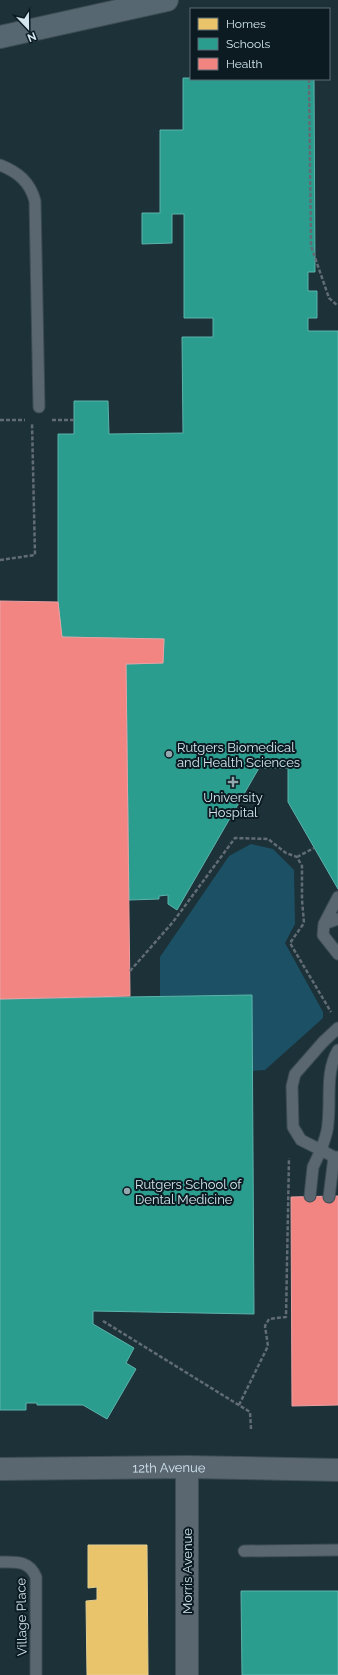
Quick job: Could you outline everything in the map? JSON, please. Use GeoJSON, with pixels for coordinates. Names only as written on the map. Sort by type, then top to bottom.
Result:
{"type":"FeatureCollection","features":[{"type":"Feature","properties":{"kind":"main road"},"geometry":{"type":"LineString","coordinates":[[0,37],[167,0]]}},
{"type":"Feature","properties":{"kind":"street","name":"12th Avenue"},"geometry":{"type":"LineString","coordinates":[[0,1470],[187,1468],[338,1470]]}},
{"type":"Feature","properties":{"kind":"street","name":"Morris Avenue"},"geometry":{"type":"LineString","coordinates":[[187,1468],[187,1675]]}},
{"type":"Feature","properties":{"kind":"lane"},"geometry":{"type":"LineString","coordinates":[[0,165],[24,179],[28,184],[35,201],[39,407]]}},
{"type":"Feature","properties":{"kind":"lane"},"geometry":{"type":"LineString","coordinates":[[338,897],[324,924],[323,935],[338,954]]}},
{"type":"Feature","properties":{"kind":"lane"},"geometry":{"type":"LineString","coordinates":[[324,924],[338,919]]}},
{"type":"Feature","properties":{"kind":"lane"},"geometry":{"type":"LineString","coordinates":[[329,1196],[336,1157],[301,1140],[293,1127],[292,1086],[296,1074],[323,1042],[338,1028]]}},
{"type":"Feature","properties":{"kind":"lane"},"geometry":{"type":"LineString","coordinates":[[310,1196],[313,1167],[321,1150],[328,1124],[329,1078],[333,1059],[338,1050]]}},
{"type":"Feature","properties":{"kind":"lane"},"geometry":{"type":"LineString","coordinates":[[244,1551],[338,1550]]}},
{"type":"Feature","properties":{"kind":"lane","name":"Village Place"},"geometry":{"type":"LineString","coordinates":[[0,1562],[19,1562],[25,1564],[36,1576],[36,1675]]}},
{"type":"Feature","properties":{"kind":"path"},"geometry":{"type":"LineString","coordinates":[[309,80],[311,246],[329,298],[338,306]]}},
{"type":"Feature","properties":{"kind":"path"},"geometry":{"type":"LineString","coordinates":[[0,560],[35,555],[32,420]]}},
{"type":"Feature","properties":{"kind":"path"},"geometry":{"type":"LineString","coordinates":[[130,972],[173,922],[235,838],[268,838],[286,853],[297,857],[302,866],[304,923],[290,943],[332,1014]]}},
{"type":"Feature","properties":{"kind":"path"},"geometry":{"type":"LineString","coordinates":[[297,857],[314,848]]}},
{"type":"Feature","properties":{"kind":"path"},"geometry":{"type":"LineString","coordinates":[[239,1406],[268,1346],[265,1326],[269,1319],[286,1317],[289,1158]]}},
{"type":"Feature","properties":{"kind":"path"},"geometry":{"type":"LineString","coordinates":[[103,1321],[250,1412],[251,1429]]}},
{"type":"Feature","properties":{"kind":"shaded area"},"geometry":{"type":"Polygon","coordinates":[[[251,844],[273,849],[294,870],[295,924],[285,943],[323,1012],[323,1018],[265,1070],[252,1071],[252,995],[160,996],[160,957],[229,856],[251,844]]]}},
{"type":"Feature","properties":{"kind":"building: Homes"},"geometry":{"type":"Polygon","coordinates":[[[88,1545],[147,1545],[148,1675],[87,1675],[86,1601],[97,1600],[97,1587],[88,1588],[88,1545]]]}},
{"type":"Feature","properties":{"kind":"building: Schools","name":"University Hospital"},"geometry":{"type":"Polygon","coordinates":[[[183,78],[190,78],[190,80],[314,80],[315,272],[308,272],[308,291],[317,291],[317,318],[308,318],[308,331],[338,331],[338,889],[288,802],[288,768],[259,768],[177,910],[168,904],[168,895],[159,896],[159,899],[129,900],[126,664],[163,663],[164,639],[62,637],[58,602],[58,434],[74,434],[74,401],[108,401],[109,434],[183,433],[182,337],[213,337],[213,318],[184,318],[184,214],[172,214],[172,243],[142,244],[142,213],[160,213],[160,130],[183,130],[183,78]]]}},
{"type":"Feature","properties":{"kind":"building: Schools","name":"Rutgers School of Dental Medicine"},"geometry":{"type":"Polygon","coordinates":[[[252,995],[254,1314],[93,1311],[93,1324],[134,1348],[126,1363],[136,1369],[107,1419],[83,1405],[37,1405],[37,1403],[26,1403],[26,1410],[0,1410],[0,999],[252,995]]]}},
{"type":"Feature","properties":{"kind":"building: Schools"},"geometry":{"type":"Polygon","coordinates":[[[241,1591],[338,1591],[338,1675],[242,1675],[241,1591]]]}},
{"type":"Feature","properties":{"kind":"building: Health"},"geometry":{"type":"Polygon","coordinates":[[[0,601],[58,602],[62,637],[164,639],[163,663],[126,664],[130,996],[0,999],[0,601]]]}},
{"type":"Feature","properties":{"kind":"building: Health"},"geometry":{"type":"Polygon","coordinates":[[[338,1196],[338,1405],[292,1406],[291,1197],[338,1196]]]}},
{"type":"Feature","properties":{"kind":"place","name":"Rutgers Biomedical and Health Sciences"},"geometry":{"type":"Point","coordinates":[169,754]}},
{"type":"Feature","properties":{"kind":"place","name":"University Hospital"},"geometry":{"type":"Point","coordinates":[233,782]}},
{"type":"Feature","properties":{"kind":"place","name":"Rutgers School of Dental Medicine"},"geometry":{"type":"Point","coordinates":[127,1191]}}]}
